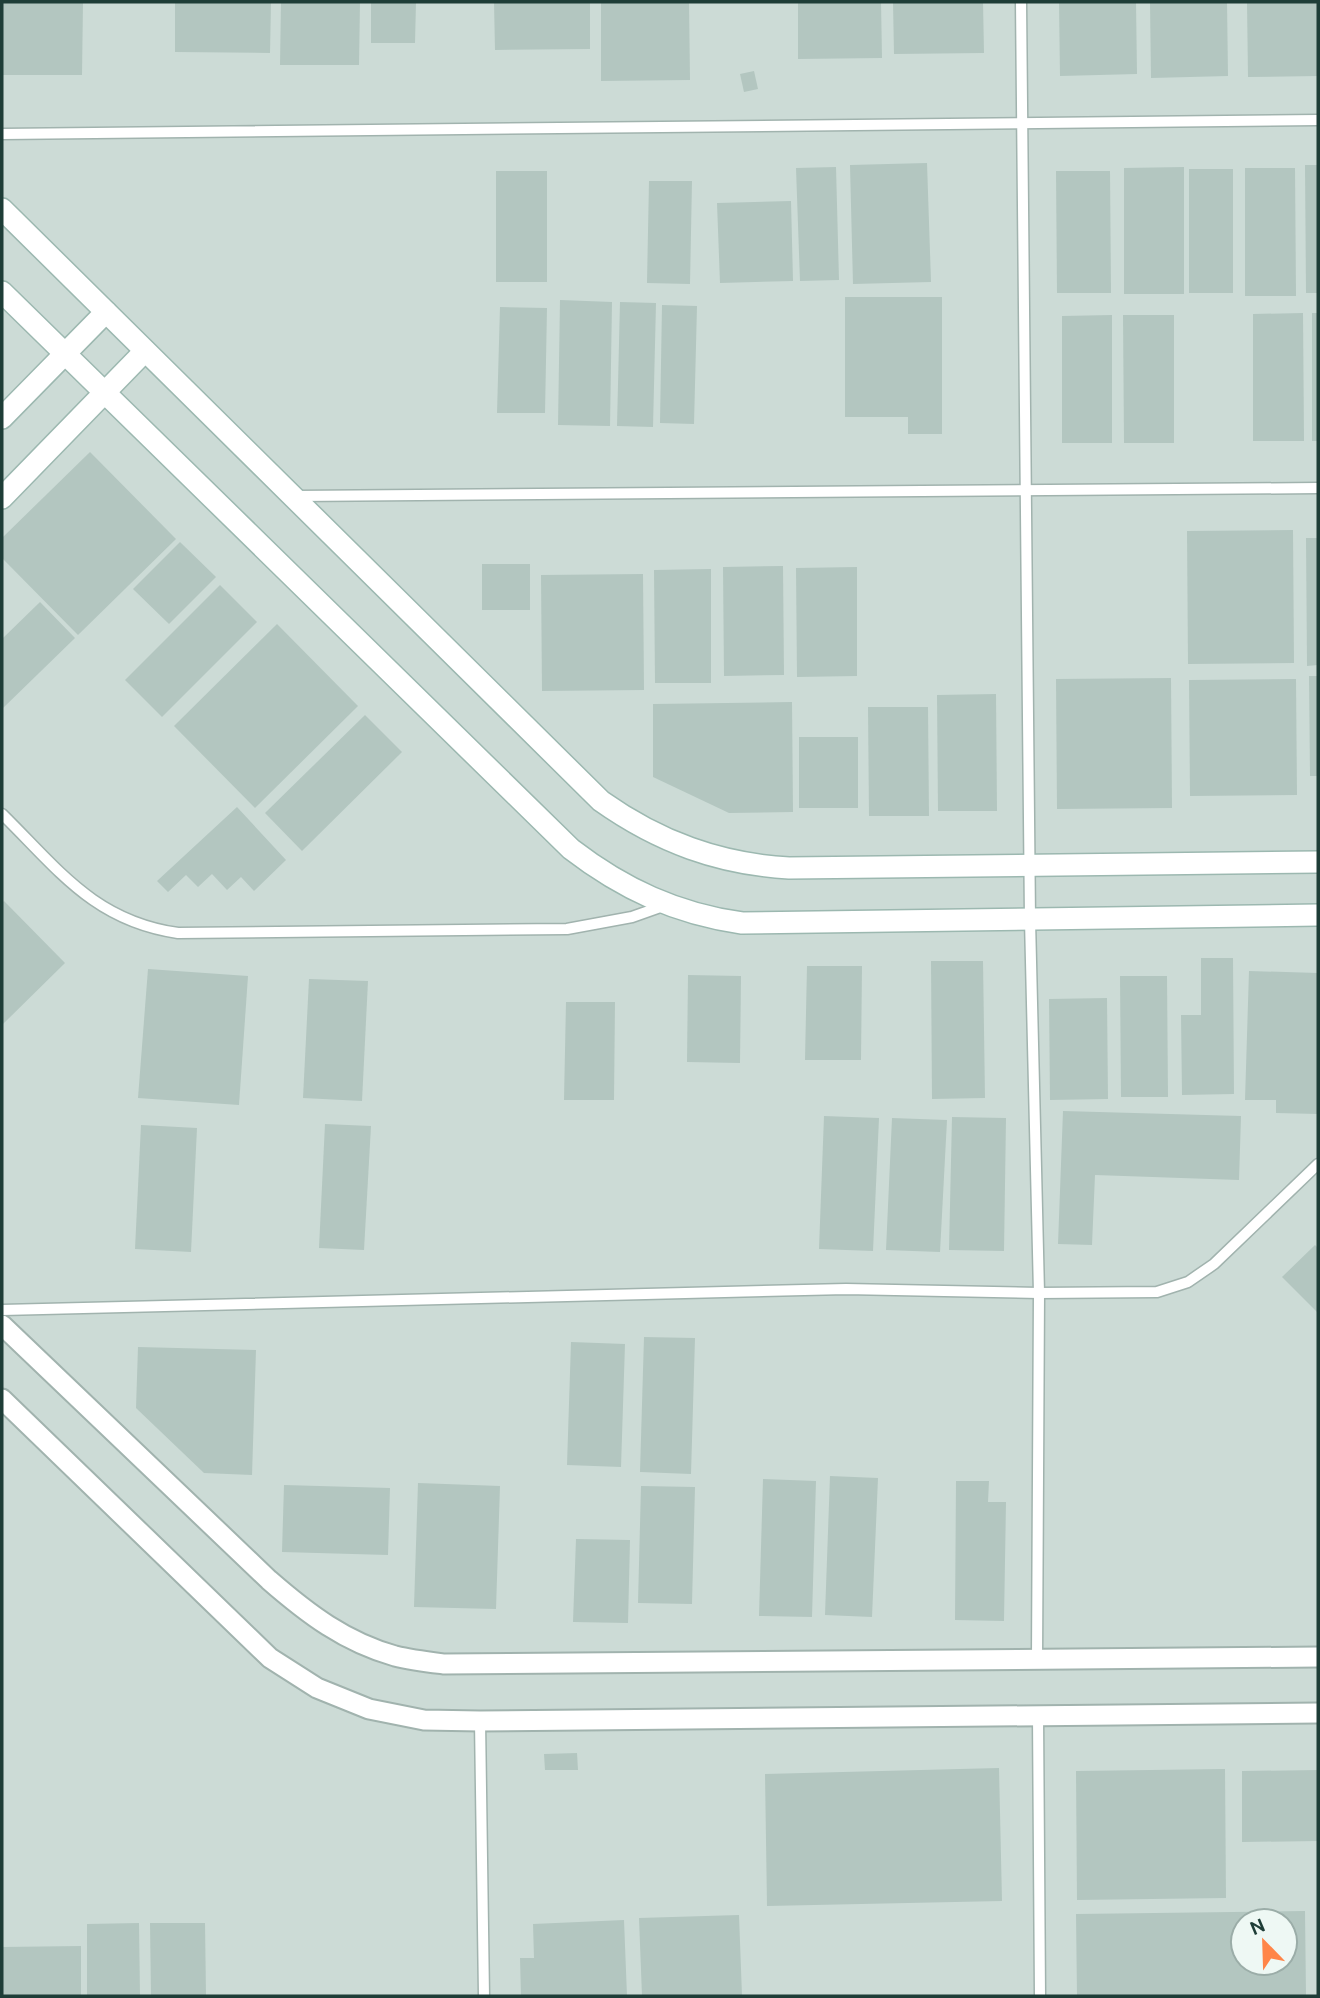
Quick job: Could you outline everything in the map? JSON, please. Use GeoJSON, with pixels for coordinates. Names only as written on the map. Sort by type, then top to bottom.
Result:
{"type":"FeatureCollection","features":[{"type":"Feature","properties":{"kind":"street"},"geometry":{"type":"LineString","coordinates":[[2,209],[601,801],[650,832],[704,855],[760,867],[1318,862]]}},
{"type":"Feature","properties":{"kind":"street"},"geometry":{"type":"LineString","coordinates":[[2,292],[571,849],[616,881],[666,905],[742,923],[1318,915]]}},
{"type":"Feature","properties":{"kind":"street"},"geometry":{"type":"LineString","coordinates":[[2,418],[106,312]]}},
{"type":"Feature","properties":{"kind":"street"},"geometry":{"type":"LineString","coordinates":[[2,498],[145,351]]}},
{"type":"Feature","properties":{"kind":"street"},"geometry":{"type":"LineString","coordinates":[[2,1325],[306,1613],[349,1638],[395,1656],[444,1664],[1318,1657]]}},
{"type":"Feature","properties":{"kind":"street"},"geometry":{"type":"LineString","coordinates":[[2,1399],[270,1658],[317,1688],[369,1709],[424,1720],[480,1721],[1318,1713]]}},
{"type":"Feature","properties":{"kind":"lane"},"geometry":{"type":"LineString","coordinates":[[1021,2],[1029,865],[1039,1293],[1037,1660]]}},
{"type":"Feature","properties":{"kind":"lane"},"geometry":{"type":"LineString","coordinates":[[2,134],[1318,120]]}},
{"type":"Feature","properties":{"kind":"lane"},"geometry":{"type":"LineString","coordinates":[[292,496],[1318,488]]}},
{"type":"Feature","properties":{"kind":"lane"},"geometry":{"type":"LineString","coordinates":[[2,814],[75,886],[105,909],[140,926],[178,933],[566,929],[622,919],[666,905]]}},
{"type":"Feature","properties":{"kind":"lane"},"geometry":{"type":"LineString","coordinates":[[2,1310],[832,1290],[1157,1292],[1188,1282],[1214,1264],[1318,1164]]}},
{"type":"Feature","properties":{"kind":"lane"},"geometry":{"type":"LineString","coordinates":[[1038,1716],[1040,1996]]}},
{"type":"Feature","properties":{"kind":"lane"},"geometry":{"type":"LineString","coordinates":[[480,1721],[484,1996]]}},
{"type":"Feature","properties":{"kind":"shaded area"},"geometry":{"type":"Polygon","coordinates":[[[2,2],[1318,2],[1318,1996],[2,1996],[2,2]]]}},
{"type":"Feature","properties":{"kind":"building"},"geometry":{"type":"Polygon","coordinates":[[[2,2],[83,2],[82,75],[2,75],[2,2]]]}},
{"type":"Feature","properties":{"kind":"building"},"geometry":{"type":"Polygon","coordinates":[[[175,2],[271,2],[270,53],[175,52],[175,2]]]}},
{"type":"Feature","properties":{"kind":"building"},"geometry":{"type":"Polygon","coordinates":[[[281,2],[360,2],[359,65],[280,65],[281,2]]]}},
{"type":"Feature","properties":{"kind":"building"},"geometry":{"type":"Polygon","coordinates":[[[371,2],[416,2],[415,43],[371,43],[371,2]]]}},
{"type":"Feature","properties":{"kind":"building"},"geometry":{"type":"Polygon","coordinates":[[[494,2],[590,2],[590,49],[495,50],[494,2]]]}},
{"type":"Feature","properties":{"kind":"building"},"geometry":{"type":"Polygon","coordinates":[[[601,2],[689,2],[690,80],[601,81],[601,2]]]}},
{"type":"Feature","properties":{"kind":"building"},"geometry":{"type":"Polygon","coordinates":[[[798,2],[881,2],[882,58],[798,59],[798,2]]]}},
{"type":"Feature","properties":{"kind":"building"},"geometry":{"type":"Polygon","coordinates":[[[893,2],[983,2],[984,53],[894,54],[893,2]]]}},
{"type":"Feature","properties":{"kind":"building"},"geometry":{"type":"Polygon","coordinates":[[[1059,2],[1136,2],[1137,74],[1060,76],[1059,2]]]}},
{"type":"Feature","properties":{"kind":"building"},"geometry":{"type":"Polygon","coordinates":[[[1150,2],[1227,2],[1228,76],[1151,78],[1150,2]]]}},
{"type":"Feature","properties":{"kind":"building"},"geometry":{"type":"Polygon","coordinates":[[[1247,2],[1318,2],[1318,76],[1248,77],[1247,2]]]}},
{"type":"Feature","properties":{"kind":"building"},"geometry":{"type":"Polygon","coordinates":[[[754,71],[758,89],[744,92],[740,74],[754,71]]]}},
{"type":"Feature","properties":{"kind":"building"},"geometry":{"type":"Polygon","coordinates":[[[927,163],[931,282],[853,284],[850,165],[927,163]]]}},
{"type":"Feature","properties":{"kind":"building"},"geometry":{"type":"Polygon","coordinates":[[[1305,165],[1318,165],[1318,293],[1306,293],[1305,165]]]}},
{"type":"Feature","properties":{"kind":"building"},"geometry":{"type":"Polygon","coordinates":[[[836,167],[839,280],[800,281],[796,168],[836,167]]]}},
{"type":"Feature","properties":{"kind":"building"},"geometry":{"type":"Polygon","coordinates":[[[1184,167],[1184,294],[1124,294],[1124,168],[1184,167]]]}},
{"type":"Feature","properties":{"kind":"building"},"geometry":{"type":"Polygon","coordinates":[[[1245,168],[1295,168],[1296,296],[1245,296],[1245,168]]]}},
{"type":"Feature","properties":{"kind":"building"},"geometry":{"type":"Polygon","coordinates":[[[1189,169],[1233,169],[1233,293],[1189,293],[1189,169]]]}},
{"type":"Feature","properties":{"kind":"building"},"geometry":{"type":"Polygon","coordinates":[[[496,171],[547,171],[547,282],[496,282],[496,171]]]}},
{"type":"Feature","properties":{"kind":"building"},"geometry":{"type":"Polygon","coordinates":[[[1056,171],[1110,171],[1111,293],[1057,293],[1056,171]]]}},
{"type":"Feature","properties":{"kind":"building"},"geometry":{"type":"Polygon","coordinates":[[[649,181],[692,181],[690,284],[647,283],[649,181]]]}},
{"type":"Feature","properties":{"kind":"building"},"geometry":{"type":"Polygon","coordinates":[[[791,201],[793,281],[720,283],[717,203],[791,201]]]}},
{"type":"Feature","properties":{"kind":"building"},"geometry":{"type":"Polygon","coordinates":[[[845,297],[942,297],[942,434],[908,434],[908,417],[845,417],[845,297]]]}},
{"type":"Feature","properties":{"kind":"building"},"geometry":{"type":"Polygon","coordinates":[[[560,300],[612,302],[610,426],[558,425],[560,300]]]}},
{"type":"Feature","properties":{"kind":"building"},"geometry":{"type":"Polygon","coordinates":[[[620,302],[656,303],[653,427],[617,426],[620,302]]]}},
{"type":"Feature","properties":{"kind":"building"},"geometry":{"type":"Polygon","coordinates":[[[662,305],[697,306],[694,424],[660,423],[662,305]]]}},
{"type":"Feature","properties":{"kind":"building"},"geometry":{"type":"Polygon","coordinates":[[[500,307],[547,308],[545,413],[497,413],[500,307]]]}},
{"type":"Feature","properties":{"kind":"building"},"geometry":{"type":"Polygon","coordinates":[[[1303,313],[1304,441],[1253,441],[1253,314],[1303,313]]]}},
{"type":"Feature","properties":{"kind":"building"},"geometry":{"type":"Polygon","coordinates":[[[1312,313],[1318,313],[1318,441],[1312,441],[1312,313]]]}},
{"type":"Feature","properties":{"kind":"building"},"geometry":{"type":"Polygon","coordinates":[[[1112,315],[1112,443],[1062,443],[1062,316],[1112,315]]]}},
{"type":"Feature","properties":{"kind":"building"},"geometry":{"type":"Polygon","coordinates":[[[1123,315],[1174,315],[1174,443],[1124,443],[1123,315]]]}},
{"type":"Feature","properties":{"kind":"building"},"geometry":{"type":"Polygon","coordinates":[[[90,452],[176,539],[78,635],[2,558],[2,538],[90,452]]]}},
{"type":"Feature","properties":{"kind":"building"},"geometry":{"type":"Polygon","coordinates":[[[1293,530],[1294,663],[1188,664],[1187,531],[1293,530]]]}},
{"type":"Feature","properties":{"kind":"building"},"geometry":{"type":"Polygon","coordinates":[[[1306,538],[1318,538],[1318,665],[1307,666],[1306,538]]]}},
{"type":"Feature","properties":{"kind":"building"},"geometry":{"type":"Polygon","coordinates":[[[180,542],[216,577],[169,624],[133,589],[180,542]]]}},
{"type":"Feature","properties":{"kind":"building"},"geometry":{"type":"Polygon","coordinates":[[[482,564],[530,564],[530,610],[482,610],[482,564]]]}},
{"type":"Feature","properties":{"kind":"building"},"geometry":{"type":"Polygon","coordinates":[[[783,566],[784,675],[724,676],[723,567],[783,566]]]}},
{"type":"Feature","properties":{"kind":"building"},"geometry":{"type":"Polygon","coordinates":[[[857,567],[857,676],[797,677],[796,568],[857,567]]]}},
{"type":"Feature","properties":{"kind":"building"},"geometry":{"type":"Polygon","coordinates":[[[711,569],[711,683],[655,683],[654,570],[711,569]]]}},
{"type":"Feature","properties":{"kind":"building"},"geometry":{"type":"Polygon","coordinates":[[[643,574],[644,690],[542,691],[541,575],[643,574]]]}},
{"type":"Feature","properties":{"kind":"building"},"geometry":{"type":"Polygon","coordinates":[[[220,585],[257,622],[162,717],[125,680],[220,585]]]}},
{"type":"Feature","properties":{"kind":"building"},"geometry":{"type":"Polygon","coordinates":[[[40,602],[75,638],[2,709],[2,639],[40,602]]]}},
{"type":"Feature","properties":{"kind":"building"},"geometry":{"type":"Polygon","coordinates":[[[277,624],[358,706],[255,808],[174,726],[277,624]]]}},
{"type":"Feature","properties":{"kind":"building"},"geometry":{"type":"Polygon","coordinates":[[[1309,676],[1318,676],[1318,776],[1310,776],[1309,676]]]}},
{"type":"Feature","properties":{"kind":"building"},"geometry":{"type":"Polygon","coordinates":[[[1171,678],[1172,808],[1057,809],[1056,679],[1171,678]]]}},
{"type":"Feature","properties":{"kind":"building"},"geometry":{"type":"Polygon","coordinates":[[[1296,679],[1297,795],[1190,796],[1189,680],[1296,679]]]}},
{"type":"Feature","properties":{"kind":"building"},"geometry":{"type":"Polygon","coordinates":[[[996,694],[997,811],[938,811],[937,695],[996,694]]]}},
{"type":"Feature","properties":{"kind":"building"},"geometry":{"type":"Polygon","coordinates":[[[792,702],[793,812],[729,813],[653,777],[653,704],[792,702]]]}},
{"type":"Feature","properties":{"kind":"building"},"geometry":{"type":"Polygon","coordinates":[[[868,707],[928,707],[929,816],[869,816],[868,707]]]}},
{"type":"Feature","properties":{"kind":"building"},"geometry":{"type":"Polygon","coordinates":[[[365,715],[402,752],[302,851],[265,813],[365,715]]]}},
{"type":"Feature","properties":{"kind":"building"},"geometry":{"type":"Polygon","coordinates":[[[799,737],[858,737],[858,808],[799,808],[799,737]]]}},
{"type":"Feature","properties":{"kind":"building"},"geometry":{"type":"Polygon","coordinates":[[[237,807],[286,860],[254,891],[241,877],[227,890],[212,874],[198,887],[186,875],[168,892],[157,881],[237,807]]]}},
{"type":"Feature","properties":{"kind":"building"},"geometry":{"type":"Polygon","coordinates":[[[4,901],[65,963],[2,1025],[2,903],[4,901]]]}},
{"type":"Feature","properties":{"kind":"building"},"geometry":{"type":"Polygon","coordinates":[[[1201,958],[1233,958],[1234,1094],[1182,1095],[1181,1015],[1201,1015],[1201,958]]]}},
{"type":"Feature","properties":{"kind":"building"},"geometry":{"type":"Polygon","coordinates":[[[931,961],[983,961],[985,1098],[932,1099],[931,961]]]}},
{"type":"Feature","properties":{"kind":"building"},"geometry":{"type":"Polygon","coordinates":[[[807,966],[862,966],[861,1060],[805,1060],[807,966]]]}},
{"type":"Feature","properties":{"kind":"building"},"geometry":{"type":"Polygon","coordinates":[[[148,969],[248,976],[239,1105],[138,1098],[148,969]]]}},
{"type":"Feature","properties":{"kind":"building"},"geometry":{"type":"Polygon","coordinates":[[[1249,971],[1318,973],[1318,1114],[1276,1113],[1276,1100],[1245,1100],[1249,971]]]}},
{"type":"Feature","properties":{"kind":"building"},"geometry":{"type":"Polygon","coordinates":[[[688,975],[741,976],[740,1063],[687,1062],[688,975]]]}},
{"type":"Feature","properties":{"kind":"building"},"geometry":{"type":"Polygon","coordinates":[[[1120,976],[1167,976],[1168,1097],[1121,1097],[1120,976]]]}},
{"type":"Feature","properties":{"kind":"building"},"geometry":{"type":"Polygon","coordinates":[[[309,979],[368,981],[362,1101],[303,1098],[309,979]]]}},
{"type":"Feature","properties":{"kind":"building"},"geometry":{"type":"Polygon","coordinates":[[[1107,998],[1108,1099],[1050,1100],[1049,999],[1107,998]]]}},
{"type":"Feature","properties":{"kind":"building"},"geometry":{"type":"Polygon","coordinates":[[[566,1002],[615,1002],[614,1100],[564,1100],[566,1002]]]}},
{"type":"Feature","properties":{"kind":"building"},"geometry":{"type":"Polygon","coordinates":[[[1063,1111],[1241,1116],[1239,1180],[1095,1175],[1092,1245],[1058,1244],[1063,1111]]]}},
{"type":"Feature","properties":{"kind":"building"},"geometry":{"type":"Polygon","coordinates":[[[824,1116],[879,1118],[873,1251],[819,1249],[824,1116]]]}},
{"type":"Feature","properties":{"kind":"building"},"geometry":{"type":"Polygon","coordinates":[[[952,1117],[1006,1118],[1004,1251],[949,1250],[952,1117]]]}},
{"type":"Feature","properties":{"kind":"building"},"geometry":{"type":"Polygon","coordinates":[[[892,1118],[947,1120],[940,1252],[886,1250],[892,1118]]]}},
{"type":"Feature","properties":{"kind":"building"},"geometry":{"type":"Polygon","coordinates":[[[325,1124],[371,1126],[364,1250],[319,1248],[325,1124]]]}},
{"type":"Feature","properties":{"kind":"building"},"geometry":{"type":"Polygon","coordinates":[[[141,1125],[197,1128],[191,1252],[135,1249],[141,1125]]]}},
{"type":"Feature","properties":{"kind":"building"},"geometry":{"type":"Polygon","coordinates":[[[1315,1245],[1318,1248],[1318,1313],[1282,1277],[1315,1245]]]}},
{"type":"Feature","properties":{"kind":"building"},"geometry":{"type":"Polygon","coordinates":[[[644,1337],[695,1338],[691,1474],[640,1472],[644,1337]]]}},
{"type":"Feature","properties":{"kind":"building"},"geometry":{"type":"Polygon","coordinates":[[[571,1342],[625,1344],[621,1467],[567,1465],[571,1342]]]}},
{"type":"Feature","properties":{"kind":"building"},"geometry":{"type":"Polygon","coordinates":[[[138,1347],[256,1350],[252,1475],[204,1473],[136,1408],[138,1347]]]}},
{"type":"Feature","properties":{"kind":"building"},"geometry":{"type":"Polygon","coordinates":[[[830,1476],[878,1478],[872,1617],[825,1615],[830,1476]]]}},
{"type":"Feature","properties":{"kind":"building"},"geometry":{"type":"Polygon","coordinates":[[[763,1479],[816,1481],[812,1617],[759,1616],[763,1479]]]}},
{"type":"Feature","properties":{"kind":"building"},"geometry":{"type":"Polygon","coordinates":[[[956,1481],[989,1481],[988,1502],[1006,1502],[1004,1621],[955,1620],[956,1481]]]}},
{"type":"Feature","properties":{"kind":"building"},"geometry":{"type":"Polygon","coordinates":[[[418,1483],[500,1486],[496,1609],[414,1607],[418,1483]]]}},
{"type":"Feature","properties":{"kind":"building"},"geometry":{"type":"Polygon","coordinates":[[[284,1485],[390,1488],[388,1555],[282,1552],[284,1485]]]}},
{"type":"Feature","properties":{"kind":"building"},"geometry":{"type":"Polygon","coordinates":[[[641,1486],[695,1487],[692,1604],[638,1603],[641,1486]]]}},
{"type":"Feature","properties":{"kind":"building"},"geometry":{"type":"Polygon","coordinates":[[[576,1539],[630,1540],[628,1623],[573,1622],[576,1539]]]}},
{"type":"Feature","properties":{"kind":"building"},"geometry":{"type":"Polygon","coordinates":[[[577,1753],[578,1770],[545,1770],[544,1754],[577,1753]]]}},
{"type":"Feature","properties":{"kind":"building"},"geometry":{"type":"Polygon","coordinates":[[[999,1768],[1002,1901],[767,1906],[765,1774],[999,1768]]]}},
{"type":"Feature","properties":{"kind":"building"},"geometry":{"type":"Polygon","coordinates":[[[1225,1769],[1226,1898],[1077,1900],[1076,1771],[1225,1769]]]}},
{"type":"Feature","properties":{"kind":"building"},"geometry":{"type":"Polygon","coordinates":[[[1318,1770],[1318,1841],[1242,1842],[1242,1771],[1318,1770]]]}},
{"type":"Feature","properties":{"kind":"building"},"geometry":{"type":"Polygon","coordinates":[[[1299,1911],[1305,1911],[1306,1996],[1077,1996],[1076,1914],[1229,1912],[1229,1977],[1299,1977],[1299,1911]]]}},
{"type":"Feature","properties":{"kind":"building"},"geometry":{"type":"Polygon","coordinates":[[[739,1915],[742,1996],[642,1996],[639,1918],[739,1915]]]}},
{"type":"Feature","properties":{"kind":"building"},"geometry":{"type":"Polygon","coordinates":[[[624,1920],[627,1996],[521,1996],[520,1958],[534,1958],[533,1924],[624,1920]]]}},
{"type":"Feature","properties":{"kind":"building"},"geometry":{"type":"Polygon","coordinates":[[[139,1923],[140,1996],[87,1996],[87,1924],[139,1923]]]}},
{"type":"Feature","properties":{"kind":"building"},"geometry":{"type":"Polygon","coordinates":[[[150,1923],[205,1923],[206,1996],[151,1996],[150,1923]]]}},
{"type":"Feature","properties":{"kind":"building"},"geometry":{"type":"Polygon","coordinates":[[[81,1946],[81,1996],[2,1996],[2,1947],[81,1946]]]}}]}
